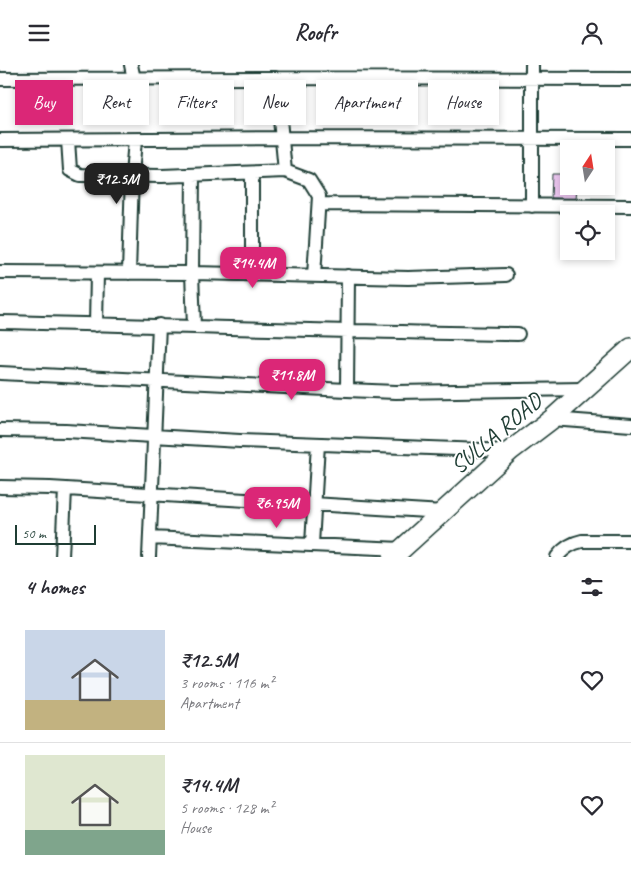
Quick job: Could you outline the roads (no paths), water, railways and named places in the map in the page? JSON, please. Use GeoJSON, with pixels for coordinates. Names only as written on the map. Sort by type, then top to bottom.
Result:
{"type":"FeatureCollection","features":[{"type":"Feature","properties":{"kind":"main road","name":"SULLA ROAD"},"geometry":{"type":"LineString","coordinates":[[398,553],[510,451],[552,419],[631,348]]}},
{"type":"Feature","properties":{"kind":"street"},"geometry":{"type":"LineString","coordinates":[[132,65],[134,79]]}},
{"type":"Feature","properties":{"kind":"street"},"geometry":{"type":"LineString","coordinates":[[532,65],[532,206]]}},
{"type":"Feature","properties":{"kind":"street"},"geometry":{"type":"LineString","coordinates":[[276,77],[285,171]]}},
{"type":"Feature","properties":{"kind":"street"},"geometry":{"type":"LineString","coordinates":[[0,79],[276,77],[532,80],[631,79]]}},
{"type":"Feature","properties":{"kind":"street"},"geometry":{"type":"LineString","coordinates":[[0,140],[282,138],[631,139]]}},
{"type":"Feature","properties":{"kind":"street"},"geometry":{"type":"LineString","coordinates":[[68,140],[70,170],[80,175],[193,175],[285,171],[309,179],[319,196],[314,275]]}},
{"type":"Feature","properties":{"kind":"street"},"geometry":{"type":"LineString","coordinates":[[129,273],[135,140]]}},
{"type":"Feature","properties":{"kind":"street"},"geometry":{"type":"LineString","coordinates":[[252,173],[252,275]]}},
{"type":"Feature","properties":{"kind":"street"},"geometry":{"type":"LineString","coordinates":[[193,175],[192,273],[194,327]]}},
{"type":"Feature","properties":{"kind":"street"},"geometry":{"type":"LineString","coordinates":[[319,204],[631,206]]}},
{"type":"Feature","properties":{"kind":"street"},"geometry":{"type":"LineString","coordinates":[[0,272],[192,273],[408,278],[506,275]]}},
{"type":"Feature","properties":{"kind":"street"},"geometry":{"type":"LineString","coordinates":[[96,325],[98,273]]}},
{"type":"Feature","properties":{"kind":"street"},"geometry":{"type":"LineString","coordinates":[[347,391],[348,276]]}},
{"type":"Feature","properties":{"kind":"street"},"geometry":{"type":"LineString","coordinates":[[0,322],[159,325],[347,332],[518,334]]}},
{"type":"Feature","properties":{"kind":"street"},"geometry":{"type":"LineString","coordinates":[[149,557],[159,325]]}},
{"type":"Feature","properties":{"kind":"street"},"geometry":{"type":"LineString","coordinates":[[0,373],[347,391],[584,389]]}},
{"type":"Feature","properties":{"kind":"street"},"geometry":{"type":"LineString","coordinates":[[552,419],[631,425]]}},
{"type":"Feature","properties":{"kind":"street"},"geometry":{"type":"LineString","coordinates":[[0,430],[66,431],[318,444],[510,451]]}},
{"type":"Feature","properties":{"kind":"street"},"geometry":{"type":"LineString","coordinates":[[312,544],[318,444]]}},
{"type":"Feature","properties":{"kind":"street"},"geometry":{"type":"LineString","coordinates":[[0,487],[65,489],[443,512]]}},
{"type":"Feature","properties":{"kind":"street"},"geometry":{"type":"LineString","coordinates":[[62,557],[65,489]]}},
{"type":"Feature","properties":{"kind":"street"},"geometry":{"type":"LineString","coordinates":[[150,538],[312,544],[398,553]]}},
{"type":"Feature","properties":{"kind":"street"},"geometry":{"type":"LineString","coordinates":[[557,557],[564,549],[582,541],[631,541]]}}]}
